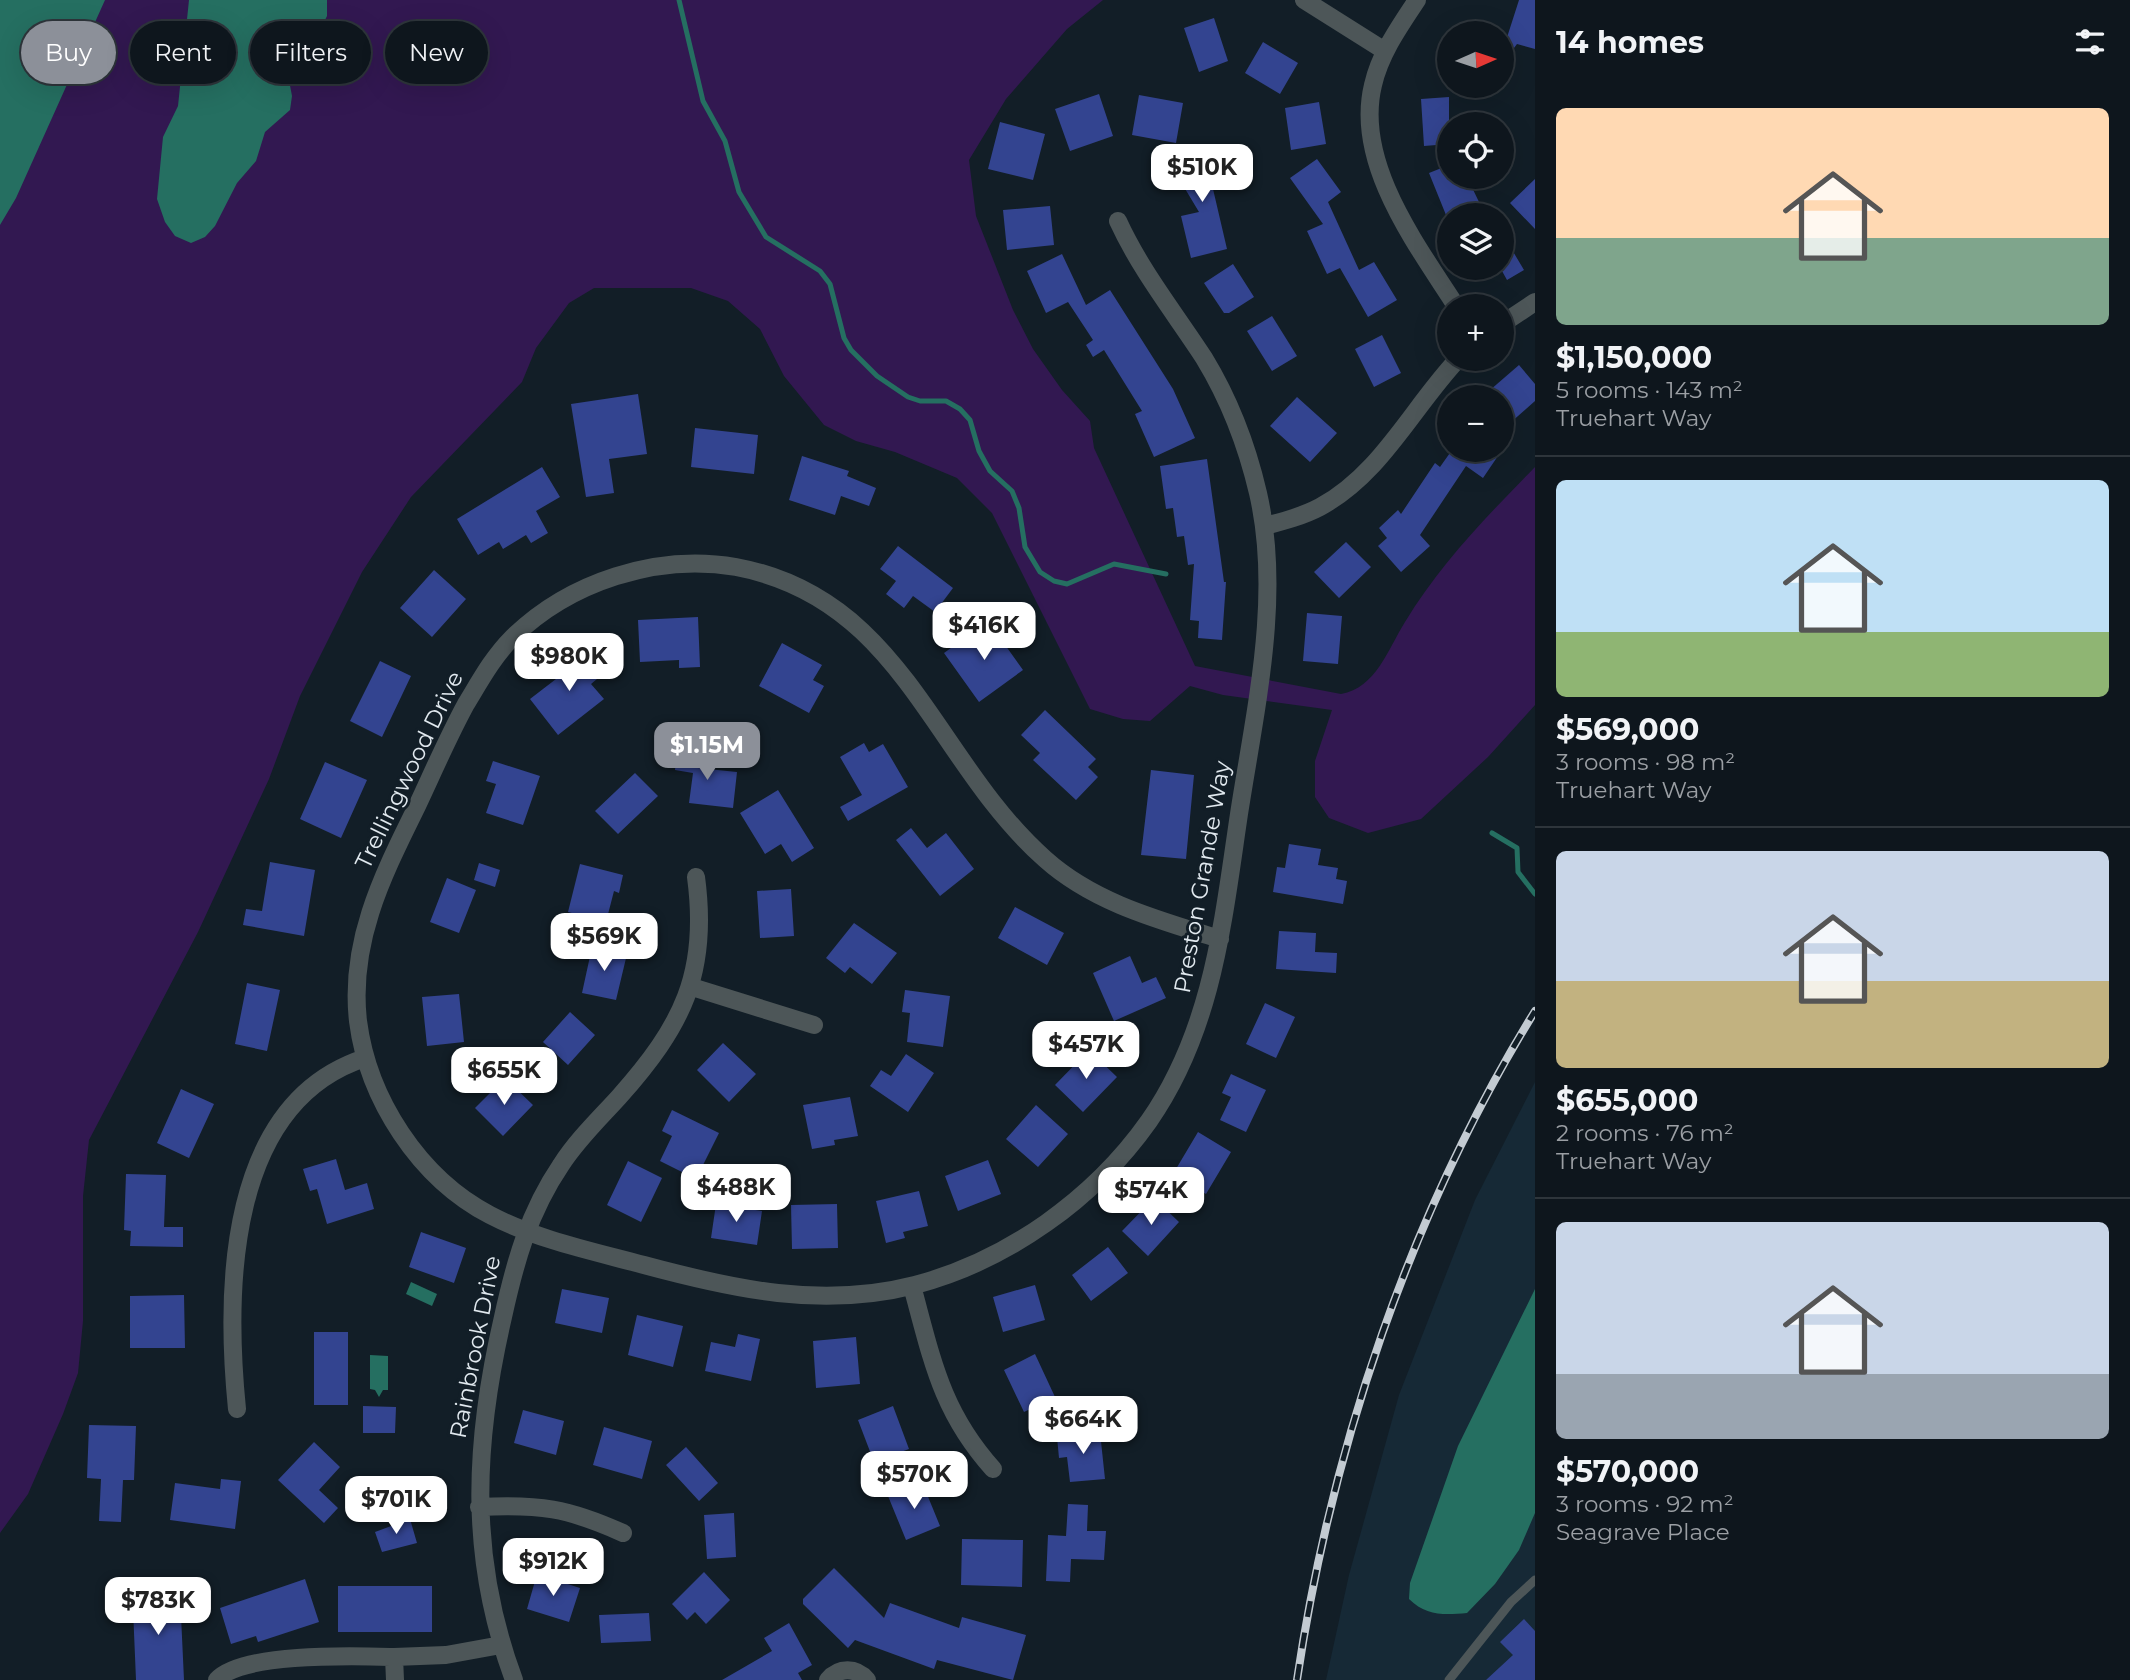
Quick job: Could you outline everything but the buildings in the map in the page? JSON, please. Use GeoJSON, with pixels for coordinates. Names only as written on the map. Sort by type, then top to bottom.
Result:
{"type":"FeatureCollection","features":[{"type":"Feature","properties":{"kind":"street"},"geometry":{"type":"LineString","coordinates":[[1304,0],[1385,51]]}},
{"type":"Feature","properties":{"kind":"street"},"geometry":{"type":"LineString","coordinates":[[1417,0],[1385,51],[1370,103],[1375,153],[1409,230],[1449,294]]}},
{"type":"Feature","properties":{"kind":"street","name":"Preston Grande Way"},"geometry":{"type":"LineString","coordinates":[[525,1230],[698,1280],[766,1294],[828,1297],[912,1286],[997,1253],[1033,1232],[1093,1184],[1149,1122],[1191,1047],[1206,1003],[1220,939],[1265,630],[1265,526],[1247,453],[1227,402],[1202,355],[1133,253],[1118,221]]}},
{"type":"Feature","properties":{"kind":"street"},"geometry":{"type":"LineString","coordinates":[[1514,316],[1535,302]]}},
{"type":"Feature","properties":{"kind":"street"},"geometry":{"type":"LineString","coordinates":[[1265,526],[1320,507],[1355,483],[1373,466],[1448,371]]}},
{"type":"Feature","properties":{"kind":"street","name":"Trellingwood Drive"},"geometry":{"type":"LineString","coordinates":[[525,1230],[469,1202],[429,1167],[411,1146],[383,1103],[365,1058],[357,1003],[364,925],[393,856],[457,721],[483,675],[514,635],[557,603],[601,581],[660,566],[711,564],[762,573],[808,592],[846,615],[886,653],[1002,814],[1044,858],[1067,877],[1111,902],[1220,939]]}},
{"type":"Feature","properties":{"kind":"street","name":"Rainbrook Drive"},"geometry":{"type":"LineString","coordinates":[[514,1680],[501,1645],[490,1596],[480,1507],[479,1453],[484,1407],[525,1230],[561,1164],[666,1040],[692,987],[701,912],[696,877]]}},
{"type":"Feature","properties":{"kind":"street"},"geometry":{"type":"LineString","coordinates":[[692,987],[814,1025]]}},
{"type":"Feature","properties":{"kind":"street"},"geometry":{"type":"LineString","coordinates":[[237,1409],[235,1266],[237,1231],[244,1200],[267,1147],[290,1110],[321,1078],[335,1069],[365,1058]]}},
{"type":"Feature","properties":{"kind":"street"},"geometry":{"type":"LineString","coordinates":[[912,1286],[935,1370],[949,1408],[968,1441],[993,1469]]}},
{"type":"Feature","properties":{"kind":"street"},"geometry":{"type":"LineString","coordinates":[[480,1507],[547,1506],[623,1532]]}},
{"type":"Feature","properties":{"kind":"street"},"geometry":{"type":"LineString","coordinates":[[217,1680],[225,1672],[251,1663],[330,1657],[446,1655],[501,1645]]}},
{"type":"Feature","properties":{"kind":"street"},"geometry":{"type":"LineString","coordinates":[[394,1657],[395,1680]]}},
{"type":"Feature","properties":{"kind":"street"},"geometry":{"type":"LineString","coordinates":[[828,1680],[843,1670],[855,1671],[867,1680]]}},
{"type":"Feature","properties":{"kind":"lane"},"geometry":{"type":"LineString","coordinates":[[1450,1680],[1511,1602],[1535,1580]]}},
{"type":"Feature","properties":{"kind":"shaded area"},"geometry":{"type":"Polygon","coordinates":[[[0,0],[1103,0],[1067,29],[1006,99],[969,160],[976,216],[1013,310],[1033,349],[1062,390],[1090,421],[1094,448],[1195,666],[1341,694],[1353,690],[1372,676],[1380,666],[1419,600],[1449,560],[1535,467],[1535,705],[1488,757],[1421,819],[1368,833],[1329,818],[1315,797],[1315,761],[1332,710],[1223,695],[1190,686],[1150,721],[1123,719],[1090,709],[992,513],[957,478],[895,452],[856,441],[824,425],[784,376],[760,329],[728,301],[691,288],[594,288],[569,303],[536,348],[522,382],[411,497],[362,572],[300,696],[269,779],[198,932],[89,1140],[83,1196],[83,1321],[78,1373],[28,1494],[0,1533],[0,0]]]}},
{"type":"Feature","properties":{"kind":"shaded area"},"geometry":{"type":"Polygon","coordinates":[[[0,0],[105,0],[96,21],[21,21],[21,84],[67,84],[16,198],[0,225],[0,0]]]}},
{"type":"Feature","properties":{"kind":"shaded area"},"geometry":{"type":"Polygon","coordinates":[[[189,0],[327,0],[324,21],[250,21],[250,84],[290,84],[292,96],[290,110],[265,132],[256,161],[237,183],[215,226],[205,237],[191,243],[175,236],[165,222],[157,199],[163,137],[178,106],[180,84],[236,84],[236,21],[187,21],[189,0]]]}},
{"type":"Feature","properties":{"kind":"shaded area"},"geometry":{"type":"Polygon","coordinates":[[[1535,1082],[1535,1680],[1326,1680],[1349,1575],[1399,1395],[1475,1200],[1535,1082]]]}},
{"type":"Feature","properties":{"kind":"shaded area"},"geometry":{"type":"Polygon","coordinates":[[[411,1282],[437,1294],[432,1306],[406,1294],[411,1282]]]}},
{"type":"Feature","properties":{"kind":"shaded area"},"geometry":{"type":"Polygon","coordinates":[[[1535,1289],[1535,1513],[1519,1550],[1495,1584],[1467,1613],[1443,1614],[1422,1609],[1409,1599],[1410,1583],[1458,1446],[1535,1289]]]}},
{"type":"Feature","properties":{"kind":"shaded area"},"geometry":{"type":"Polygon","coordinates":[[[370,1355],[388,1356],[388,1390],[383,1390],[379,1397],[375,1390],[370,1389],[370,1355]]]}},
{"type":"Feature","properties":{"kind":"waterway"},"geometry":{"type":"LineString","coordinates":[[679,0],[703,101],[725,141],[739,192],[766,237],[820,271],[830,284],[844,338],[851,350],[877,376],[908,397],[920,401],[946,401],[960,409],[970,420],[979,451],[990,471],[1012,491],[1019,508],[1025,547],[1040,572],[1054,581],[1067,584],[1114,564],[1166,574]]}},
{"type":"Feature","properties":{"kind":"waterway"},"geometry":{"type":"LineString","coordinates":[[1492,833],[1517,848],[1518,872],[1535,894]]}},
{"type":"Feature","properties":{"kind":"railway"},"geometry":{"type":"LineString","coordinates":[[1297,1680],[1331,1505],[1382,1333],[1450,1168],[1490,1088],[1535,1011]]}}]}
